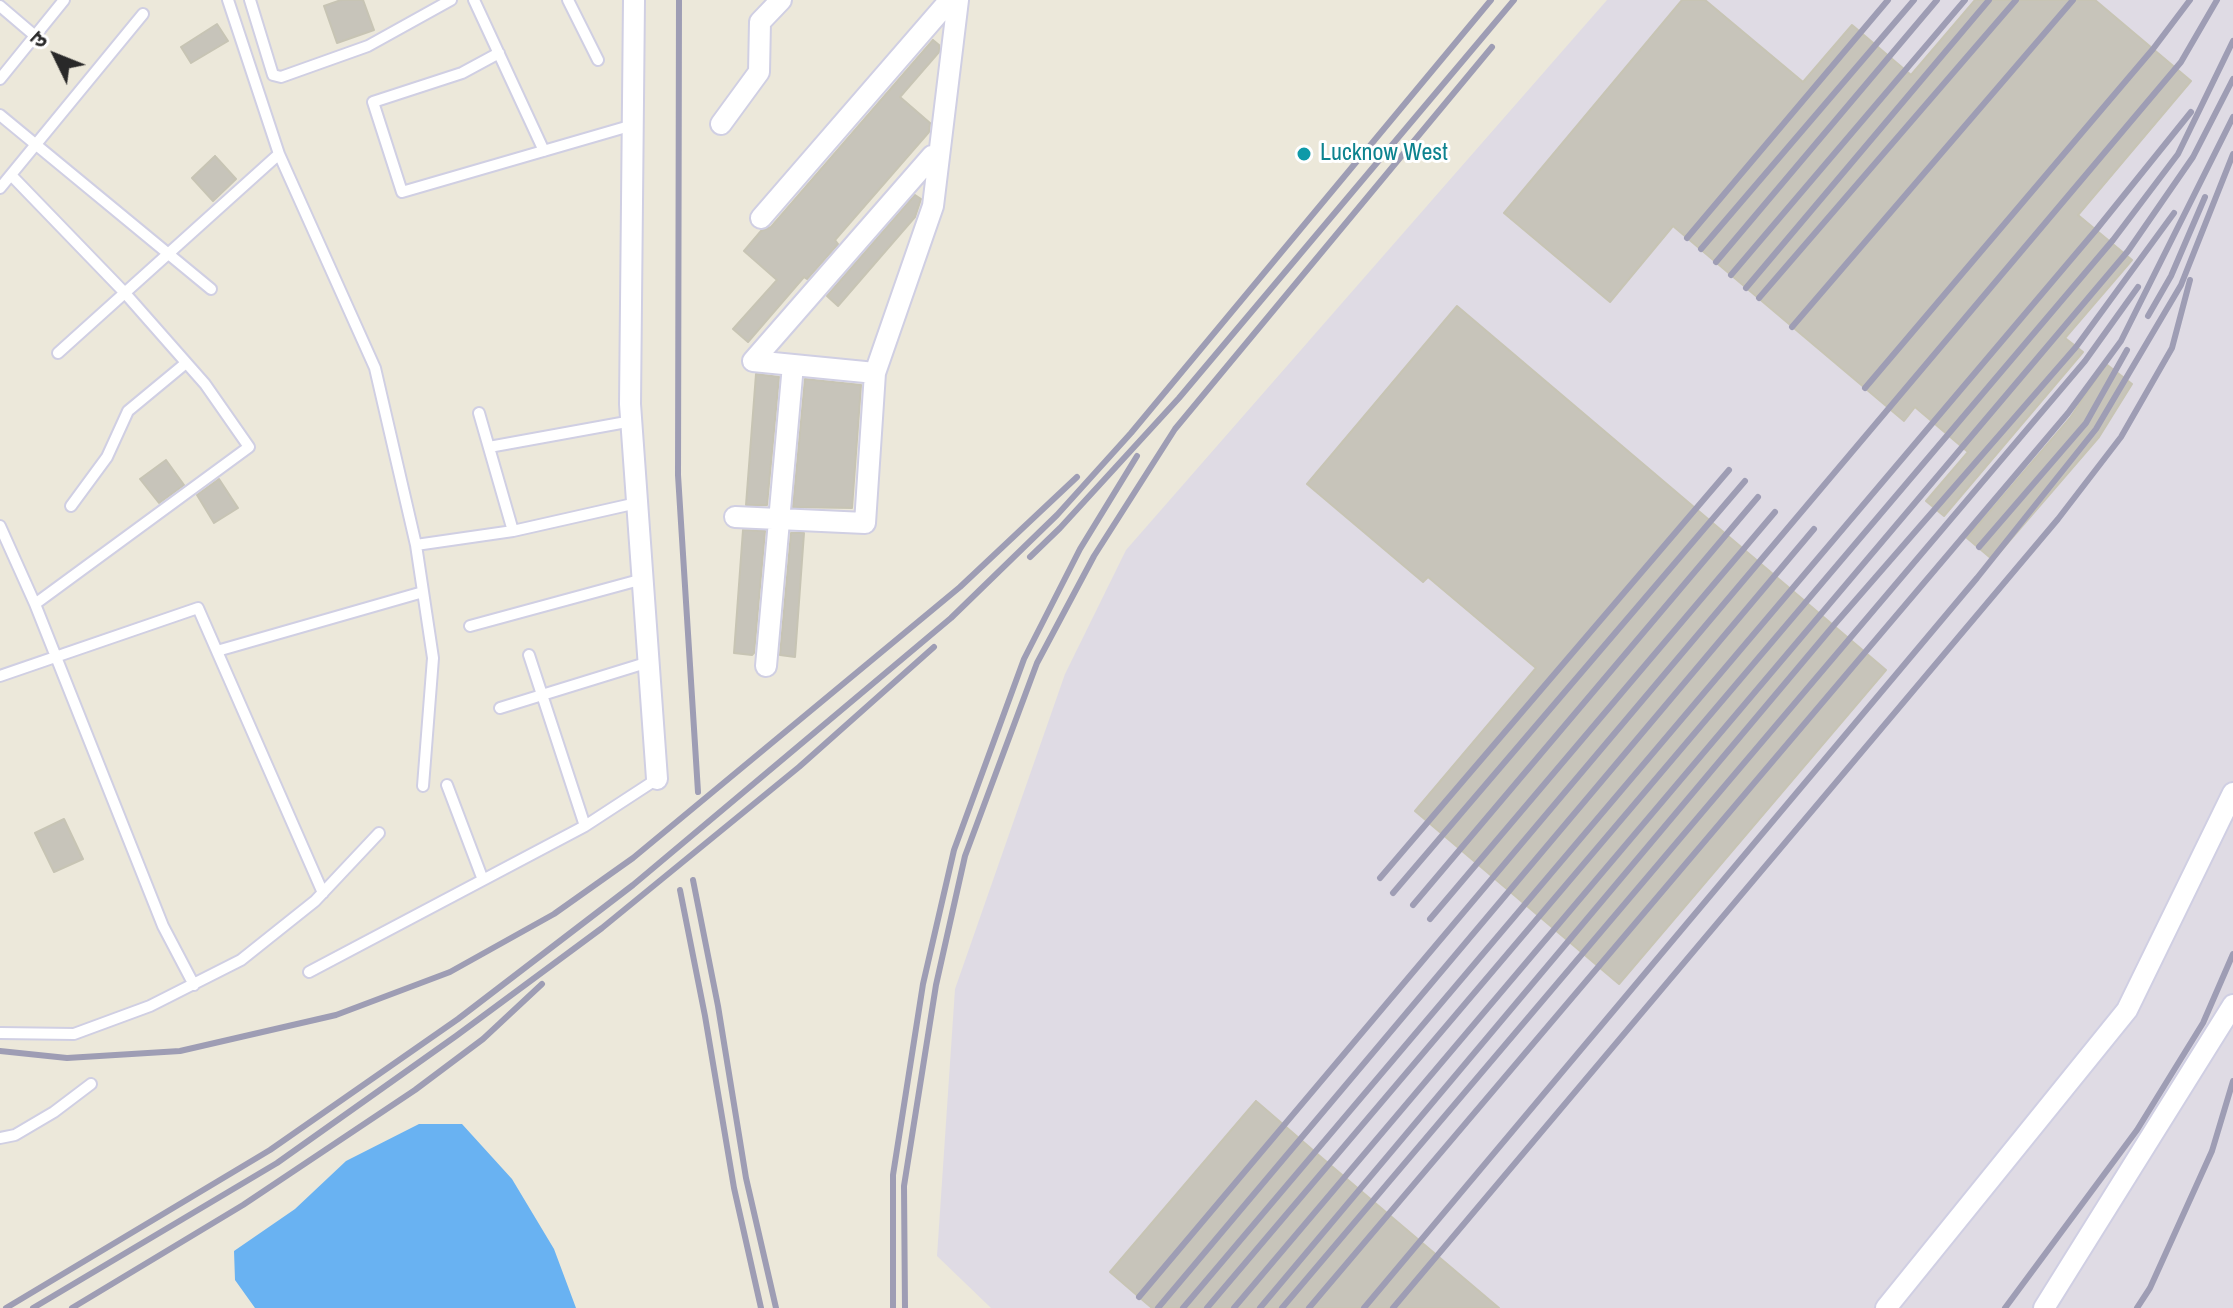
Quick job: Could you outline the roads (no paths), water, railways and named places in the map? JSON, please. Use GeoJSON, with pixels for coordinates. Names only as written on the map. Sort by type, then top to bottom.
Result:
{"type":"FeatureCollection","features":[{"type":"Feature","properties":{"kind":"street"},"geometry":{"type":"LineString","coordinates":[[634,0],[632,421],[657,779]]}},
{"type":"Feature","properties":{"kind":"street"},"geometry":{"type":"LineString","coordinates":[[721,124],[759,72],[760,22],[781,0]]}},
{"type":"Feature","properties":{"kind":"street"},"geometry":{"type":"LineString","coordinates":[[735,517],[865,523],[875,373],[933,206],[958,0],[949,1],[761,218]]}},
{"type":"Feature","properties":{"kind":"street"},"geometry":{"type":"LineString","coordinates":[[875,373],[753,361],[932,156],[939,156]]}},
{"type":"Feature","properties":{"kind":"street"},"geometry":{"type":"LineString","coordinates":[[766,666],[793,365]]}},
{"type":"Feature","properties":{"kind":"street"},"geometry":{"type":"LineString","coordinates":[[1886,1308],[2127,1010],[2233,793]]}},
{"type":"Feature","properties":{"kind":"street"},"geometry":{"type":"LineString","coordinates":[[2044,1308],[2233,1005]]}},
{"type":"Feature","properties":{"kind":"lane"},"geometry":{"type":"LineString","coordinates":[[0,79],[64,0]]}},
{"type":"Feature","properties":{"kind":"lane"},"geometry":{"type":"LineString","coordinates":[[228,0],[279,154],[375,368],[416,545],[433,658],[423,786]]}},
{"type":"Feature","properties":{"kind":"lane"},"geometry":{"type":"LineString","coordinates":[[250,0],[273,75],[281,77],[368,46],[451,0]]}},
{"type":"Feature","properties":{"kind":"lane"},"geometry":{"type":"LineString","coordinates":[[474,0],[544,151]]}},
{"type":"Feature","properties":{"kind":"lane"},"geometry":{"type":"LineString","coordinates":[[568,0],[598,60]]}},
{"type":"Feature","properties":{"kind":"lane"},"geometry":{"type":"LineString","coordinates":[[0,6],[34,35]]}},
{"type":"Feature","properties":{"kind":"lane"},"geometry":{"type":"LineString","coordinates":[[0,188],[143,14]]}},
{"type":"Feature","properties":{"kind":"lane"},"geometry":{"type":"LineString","coordinates":[[499,53],[462,73],[373,102],[402,192],[633,125]]}},
{"type":"Feature","properties":{"kind":"lane"},"geometry":{"type":"LineString","coordinates":[[0,115],[211,289]]}},
{"type":"Feature","properties":{"kind":"lane"},"geometry":{"type":"LineString","coordinates":[[58,353],[279,154]]}},
{"type":"Feature","properties":{"kind":"lane"},"geometry":{"type":"LineString","coordinates":[[11,175],[124,292],[205,384],[249,447],[35,604]]}},
{"type":"Feature","properties":{"kind":"lane"},"geometry":{"type":"LineString","coordinates":[[71,506],[107,457],[128,411],[186,363]]}},
{"type":"Feature","properties":{"kind":"lane"},"geometry":{"type":"LineString","coordinates":[[479,413],[513,531]]}},
{"type":"Feature","properties":{"kind":"lane"},"geometry":{"type":"LineString","coordinates":[[489,447],[632,421]]}},
{"type":"Feature","properties":{"kind":"lane"},"geometry":{"type":"LineString","coordinates":[[416,545],[513,531],[637,503]]}},
{"type":"Feature","properties":{"kind":"lane"},"geometry":{"type":"LineString","coordinates":[[0,526],[35,604],[163,926],[194,985]]}},
{"type":"Feature","properties":{"kind":"lane"},"geometry":{"type":"LineString","coordinates":[[470,626],[643,579]]}},
{"type":"Feature","properties":{"kind":"lane"},"geometry":{"type":"LineString","coordinates":[[217,651],[423,592]]}},
{"type":"Feature","properties":{"kind":"lane"},"geometry":{"type":"LineString","coordinates":[[0,676],[198,608],[323,893]]}},
{"type":"Feature","properties":{"kind":"lane"},"geometry":{"type":"LineString","coordinates":[[529,655],[585,826]]}},
{"type":"Feature","properties":{"kind":"lane"},"geometry":{"type":"LineString","coordinates":[[500,708],[649,662]]}},
{"type":"Feature","properties":{"kind":"lane"},"geometry":{"type":"LineString","coordinates":[[309,972],[585,826],[657,779]]}},
{"type":"Feature","properties":{"kind":"lane"},"geometry":{"type":"LineString","coordinates":[[447,785],[483,880]]}},
{"type":"Feature","properties":{"kind":"lane"},"geometry":{"type":"LineString","coordinates":[[0,1033],[74,1034],[150,1006],[194,985],[241,960],[323,893],[379,833]]}},
{"type":"Feature","properties":{"kind":"lane"},"geometry":{"type":"LineString","coordinates":[[0,1138],[15,1135],[54,1112],[91,1084]]}},
{"type":"Feature","properties":{"kind":"water"},"geometry":{"type":"Polygon","coordinates":[[[419,1124],[462,1124],[512,1179],[554,1249],[576,1308],[255,1308],[235,1280],[234,1251],[295,1209],[346,1161],[419,1124]]]}},
{"type":"Feature","properties":{"kind":"railway"},"geometry":{"type":"LineString","coordinates":[[679,0],[678,475],[698,792]]}},
{"type":"Feature","properties":{"kind":"railway"},"geometry":{"type":"LineString","coordinates":[[6,1308],[270,1150],[458,1019],[633,885],[951,618],[1057,515],[1131,433],[1491,0]]}},
{"type":"Feature","properties":{"kind":"railway"},"geometry":{"type":"LineString","coordinates":[[1030,557],[1179,398],[1514,0]]}},
{"type":"Feature","properties":{"kind":"railway"},"geometry":{"type":"LineString","coordinates":[[1687,238],[1888,0]]}},
{"type":"Feature","properties":{"kind":"railway"},"geometry":{"type":"LineString","coordinates":[[1701,249],[1914,0]]}},
{"type":"Feature","properties":{"kind":"railway"},"geometry":{"type":"LineString","coordinates":[[1716,262],[1937,0]]}},
{"type":"Feature","properties":{"kind":"railway"},"geometry":{"type":"LineString","coordinates":[[1731,275],[1965,0]]}},
{"type":"Feature","properties":{"kind":"railway"},"geometry":{"type":"LineString","coordinates":[[1746,288],[1989,0]]}},
{"type":"Feature","properties":{"kind":"railway"},"geometry":{"type":"LineString","coordinates":[[1759,298],[2016,0]]}},
{"type":"Feature","properties":{"kind":"railway"},"geometry":{"type":"LineString","coordinates":[[1792,327],[2073,0]]}},
{"type":"Feature","properties":{"kind":"railway"},"geometry":{"type":"LineString","coordinates":[[1865,388],[2153,49],[2190,0]]}},
{"type":"Feature","properties":{"kind":"railway"},"geometry":{"type":"LineString","coordinates":[[1139,1297],[2181,62],[2217,0]]}},
{"type":"Feature","properties":{"kind":"railway"},"geometry":{"type":"LineString","coordinates":[[1207,1308],[2113,240],[2178,154],[2233,41]]}},
{"type":"Feature","properties":{"kind":"railway"},"geometry":{"type":"LineString","coordinates":[[905,1308],[904,1186],[936,985],[965,856],[1037,663],[1094,556],[1175,429],[1492,47]]}},
{"type":"Feature","properties":{"kind":"railway"},"geometry":{"type":"LineString","coordinates":[[1234,1308],[2128,251],[2193,157],[2233,79]]}},
{"type":"Feature","properties":{"kind":"railway"},"geometry":{"type":"LineString","coordinates":[[1183,1308],[2096,230],[2191,112]]}},
{"type":"Feature","properties":{"kind":"railway"},"geometry":{"type":"LineString","coordinates":[[1309,1308],[2068,413],[2121,341],[2233,117]]}},
{"type":"Feature","properties":{"kind":"railway"},"geometry":{"type":"LineString","coordinates":[[1364,1308],[1977,578],[2096,429],[2181,285],[2233,154]]}},
{"type":"Feature","properties":{"kind":"railway"},"geometry":{"type":"LineString","coordinates":[[2148,316],[2171,276],[2205,197]]}},
{"type":"Feature","properties":{"kind":"railway"},"geometry":{"type":"LineString","coordinates":[[1260,1308],[1834,625],[2076,347],[2174,213]]}},
{"type":"Feature","properties":{"kind":"railway"},"geometry":{"type":"LineString","coordinates":[[1393,1308],[2058,519],[2121,437],[2172,348],[2190,280]]}},
{"type":"Feature","properties":{"kind":"railway"},"geometry":{"type":"LineString","coordinates":[[1282,1308],[2085,361],[2138,287]]}},
{"type":"Feature","properties":{"kind":"railway"},"geometry":{"type":"LineString","coordinates":[[1979,547],[2086,423],[2127,350]]}},
{"type":"Feature","properties":{"kind":"railway"},"geometry":{"type":"LineString","coordinates":[[893,1308],[893,1175],[923,984],[954,850],[1024,659],[1080,549],[1137,456]]}},
{"type":"Feature","properties":{"kind":"railway"},"geometry":{"type":"LineString","coordinates":[[1380,878],[1729,470]]}},
{"type":"Feature","properties":{"kind":"railway"},"geometry":{"type":"LineString","coordinates":[[0,1051],[67,1058],[180,1051],[336,1015],[450,972],[554,914],[633,858],[960,587],[1077,477]]}},
{"type":"Feature","properties":{"kind":"railway"},"geometry":{"type":"LineString","coordinates":[[1393,893],[1745,481]]}},
{"type":"Feature","properties":{"kind":"railway"},"geometry":{"type":"LineString","coordinates":[[1413,905],[1758,497]]}},
{"type":"Feature","properties":{"kind":"railway"},"geometry":{"type":"LineString","coordinates":[[1430,919],[1775,512]]}},
{"type":"Feature","properties":{"kind":"railway"},"geometry":{"type":"LineString","coordinates":[[1158,1308],[1814,529]]}},
{"type":"Feature","properties":{"kind":"railway"},"geometry":{"type":"LineString","coordinates":[[33,1308],[277,1163],[456,1036],[602,928],[799,767],[934,647]]}},
{"type":"Feature","properties":{"kind":"railway"},"geometry":{"type":"LineString","coordinates":[[693,880],[718,1006],[746,1178],[776,1308]]}},
{"type":"Feature","properties":{"kind":"railway"},"geometry":{"type":"LineString","coordinates":[[680,890],[734,1188],[761,1308]]}},
{"type":"Feature","properties":{"kind":"railway"},"geometry":{"type":"LineString","coordinates":[[2005,1308],[2137,1130],[2203,1023],[2233,954]]}},
{"type":"Feature","properties":{"kind":"railway"},"geometry":{"type":"LineString","coordinates":[[72,1308],[243,1205],[415,1090],[483,1039],[542,984]]}},
{"type":"Feature","properties":{"kind":"railway"},"geometry":{"type":"LineString","coordinates":[[2137,1308],[2150,1288],[2212,1151],[2233,1081]]}},
{"type":"Feature","properties":{"kind":"place","name":"Lucknow West"},"geometry":{"type":"Point","coordinates":[1304,154]}}]}
